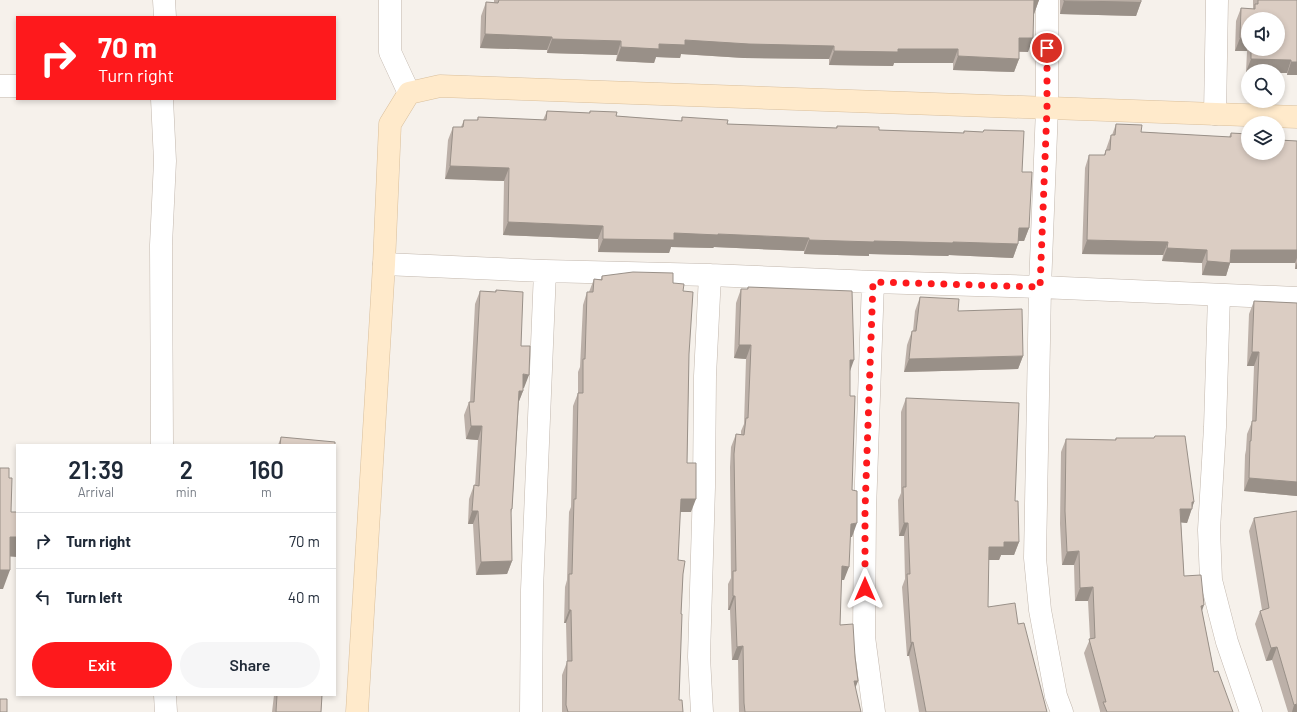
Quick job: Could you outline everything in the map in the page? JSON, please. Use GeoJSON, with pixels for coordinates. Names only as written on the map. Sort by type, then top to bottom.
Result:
{"type":"FeatureCollection","features":[{"type":"Feature","properties":{"kind":"street"},"geometry":{"type":"LineString","coordinates":[[164,0],[165,16]]}},
{"type":"Feature","properties":{"kind":"street"},"geometry":{"type":"LineString","coordinates":[[390,0],[390,52],[409,93]]}},
{"type":"Feature","properties":{"kind":"street"},"geometry":{"type":"LineString","coordinates":[[1047,0],[1047,108],[1040,287],[1035,558],[1040,610],[1056,696],[1062,712]]}},
{"type":"Feature","properties":{"kind":"street"},"geometry":{"type":"LineString","coordinates":[[1214,114],[1217,0]]}},
{"type":"Feature","properties":{"kind":"street"},"geometry":{"type":"LineString","coordinates":[[0,86],[16,86]]}},
{"type":"Feature","properties":{"kind":"street"},"geometry":{"type":"LineString","coordinates":[[357,712],[384,264],[390,124],[409,93],[440,86],[1297,117]]}},
{"type":"Feature","properties":{"kind":"street"},"geometry":{"type":"LineString","coordinates":[[162,100],[165,161],[161,245],[162,444]]}},
{"type":"Feature","properties":{"kind":"street"},"geometry":{"type":"LineString","coordinates":[[384,264],[545,271],[710,274],[873,282],[1040,287],[1297,298]]}},
{"type":"Feature","properties":{"kind":"street"},"geometry":{"type":"LineString","coordinates":[[531,712],[532,590],[545,271]]}},
{"type":"Feature","properties":{"kind":"street"},"geometry":{"type":"LineString","coordinates":[[702,712],[700,657],[705,376],[710,274]]}},
{"type":"Feature","properties":{"kind":"street"},"geometry":{"type":"LineString","coordinates":[[873,282],[865,510],[864,637],[874,712]]}},
{"type":"Feature","properties":{"kind":"street"},"geometry":{"type":"LineString","coordinates":[[1219,295],[1216,426],[1209,530],[1211,580],[1227,642],[1251,712]]}},
{"type":"Feature","properties":{"kind":"street"},"geometry":{"type":"LineString","coordinates":[[165,696],[166,712]]}},
{"type":"Feature","properties":{"kind":"building"},"geometry":{"type":"Polygon","coordinates":[[[499,0],[1034,0],[1033,38],[1019,38],[1019,59],[958,56],[958,49],[898,49],[898,52],[834,51],[834,46],[749,44],[685,40],[685,45],[659,44],[659,49],[621,47],[621,41],[552,39],[552,37],[485,34],[486,2],[498,3],[499,0]]]}},
{"type":"Feature","properties":{"kind":"building"},"geometry":{"type":"Polygon","coordinates":[[[1141,0],[1141,2],[1064,1],[1141,0]]]}},
{"type":"Feature","properties":{"kind":"building"},"geometry":{"type":"Polygon","coordinates":[[[1258,0],[1297,0],[1297,62],[1291,62],[1291,60],[1251,59],[1251,56],[1285,56],[1285,12],[1241,12],[1240,38],[1241,8],[1255,9],[1255,4],[1258,4],[1258,0]]]}},
{"type":"Feature","properties":{"kind":"building"},"geometry":{"type":"Polygon","coordinates":[[[547,111],[590,113],[590,111],[617,112],[616,116],[682,121],[682,117],[728,120],[727,124],[837,128],[837,126],[879,127],[879,130],[964,133],[964,131],[983,132],[984,130],[1024,131],[1022,172],[1032,172],[1029,228],[1019,228],[1018,244],[809,240],[809,238],[674,233],[674,240],[603,239],[603,226],[508,222],[509,168],[450,166],[453,127],[463,127],[464,120],[478,120],[478,117],[546,120],[547,111]]]}},
{"type":"Feature","properties":{"kind":"building"},"geometry":{"type":"Polygon","coordinates":[[[1116,124],[1142,125],[1141,132],[1231,137],[1231,133],[1241,134],[1241,160],[1285,160],[1285,140],[1297,141],[1297,250],[1231,250],[1230,263],[1207,261],[1207,250],[1167,248],[1168,242],[1087,240],[1089,155],[1105,155],[1106,150],[1110,150],[1111,135],[1115,135],[1116,124]]]}},
{"type":"Feature","properties":{"kind":"building"},"geometry":{"type":"Polygon","coordinates":[[[633,272],[673,273],[673,283],[684,284],[683,291],[693,292],[689,354],[687,463],[696,463],[696,499],[681,499],[678,560],[685,561],[681,614],[679,700],[682,700],[683,712],[568,712],[566,705],[567,661],[572,661],[571,610],[569,610],[569,574],[572,574],[574,499],[576,499],[578,393],[583,393],[583,359],[585,359],[587,292],[593,292],[594,279],[602,280],[602,276],[633,272]]]}},
{"type":"Feature","properties":{"kind":"building"},"geometry":{"type":"Polygon","coordinates":[[[748,287],[852,291],[854,360],[850,360],[850,396],[855,396],[852,490],[857,491],[857,523],[851,524],[849,567],[842,566],[840,625],[853,624],[858,681],[854,681],[861,712],[745,712],[743,646],[737,647],[735,596],[733,596],[733,571],[736,571],[734,454],[736,434],[744,435],[746,418],[748,418],[751,345],[739,345],[741,289],[748,289],[748,287]]]}},
{"type":"Feature","properties":{"kind":"building"},"geometry":{"type":"Polygon","coordinates":[[[496,290],[523,292],[521,346],[530,346],[529,375],[523,374],[523,391],[519,391],[511,509],[512,561],[481,562],[478,511],[472,511],[474,485],[479,486],[482,426],[471,426],[469,402],[474,402],[480,291],[496,292],[496,290]]]}},
{"type":"Feature","properties":{"kind":"building"},"geometry":{"type":"Polygon","coordinates":[[[920,297],[959,299],[958,311],[1022,309],[1023,356],[909,359],[912,331],[916,331],[920,297]]]}},
{"type":"Feature","properties":{"kind":"building"},"geometry":{"type":"Polygon","coordinates":[[[1254,301],[1297,303],[1297,482],[1249,478],[1252,421],[1256,421],[1259,352],[1252,352],[1254,301]]]}},
{"type":"Feature","properties":{"kind":"building"},"geometry":{"type":"Polygon","coordinates":[[[906,398],[1019,403],[1015,501],[1018,501],[1019,542],[1004,542],[1004,547],[989,547],[988,607],[1015,603],[1018,624],[1024,623],[1047,712],[926,712],[913,642],[911,643],[907,574],[910,574],[908,523],[904,523],[903,487],[906,487],[906,398]]]}},
{"type":"Feature","properties":{"kind":"building"},"geometry":{"type":"Polygon","coordinates":[[[1155,436],[1185,436],[1194,502],[1192,502],[1192,509],[1180,509],[1184,576],[1201,575],[1204,605],[1201,606],[1214,672],[1218,671],[1233,712],[1107,712],[1103,702],[1106,702],[1089,639],[1095,638],[1093,587],[1080,588],[1079,551],[1067,552],[1065,511],[1066,439],[1116,440],[1116,438],[1154,438],[1155,436]]]}},
{"type":"Feature","properties":{"kind":"building"},"geometry":{"type":"Polygon","coordinates":[[[281,437],[335,442],[335,444],[280,444],[281,437]]]}},
{"type":"Feature","properties":{"kind":"building"},"geometry":{"type":"Polygon","coordinates":[[[0,468],[9,468],[9,478],[12,478],[11,512],[16,512],[16,537],[10,537],[10,570],[0,570],[0,468]]]}},
{"type":"Feature","properties":{"kind":"building"},"geometry":{"type":"Polygon","coordinates":[[[1297,511],[1297,704],[1294,705],[1277,647],[1271,648],[1260,611],[1269,608],[1254,518],[1297,511]]]}},
{"type":"Feature","properties":{"kind":"building"},"geometry":{"type":"Polygon","coordinates":[[[277,696],[322,696],[321,712],[276,712],[277,696]]]}},
{"type":"Feature","properties":{"kind":"building"},"geometry":{"type":"Polygon","coordinates":[[[0,699],[7,699],[7,712],[0,712],[0,699]]]}},
{"type":"Feature","properties":{"kind":"route"},"geometry":{"type":"LineString","coordinates":[[865,589],[865,510],[873,282],[1040,287],[1047,108],[1047,48]]}}]}
